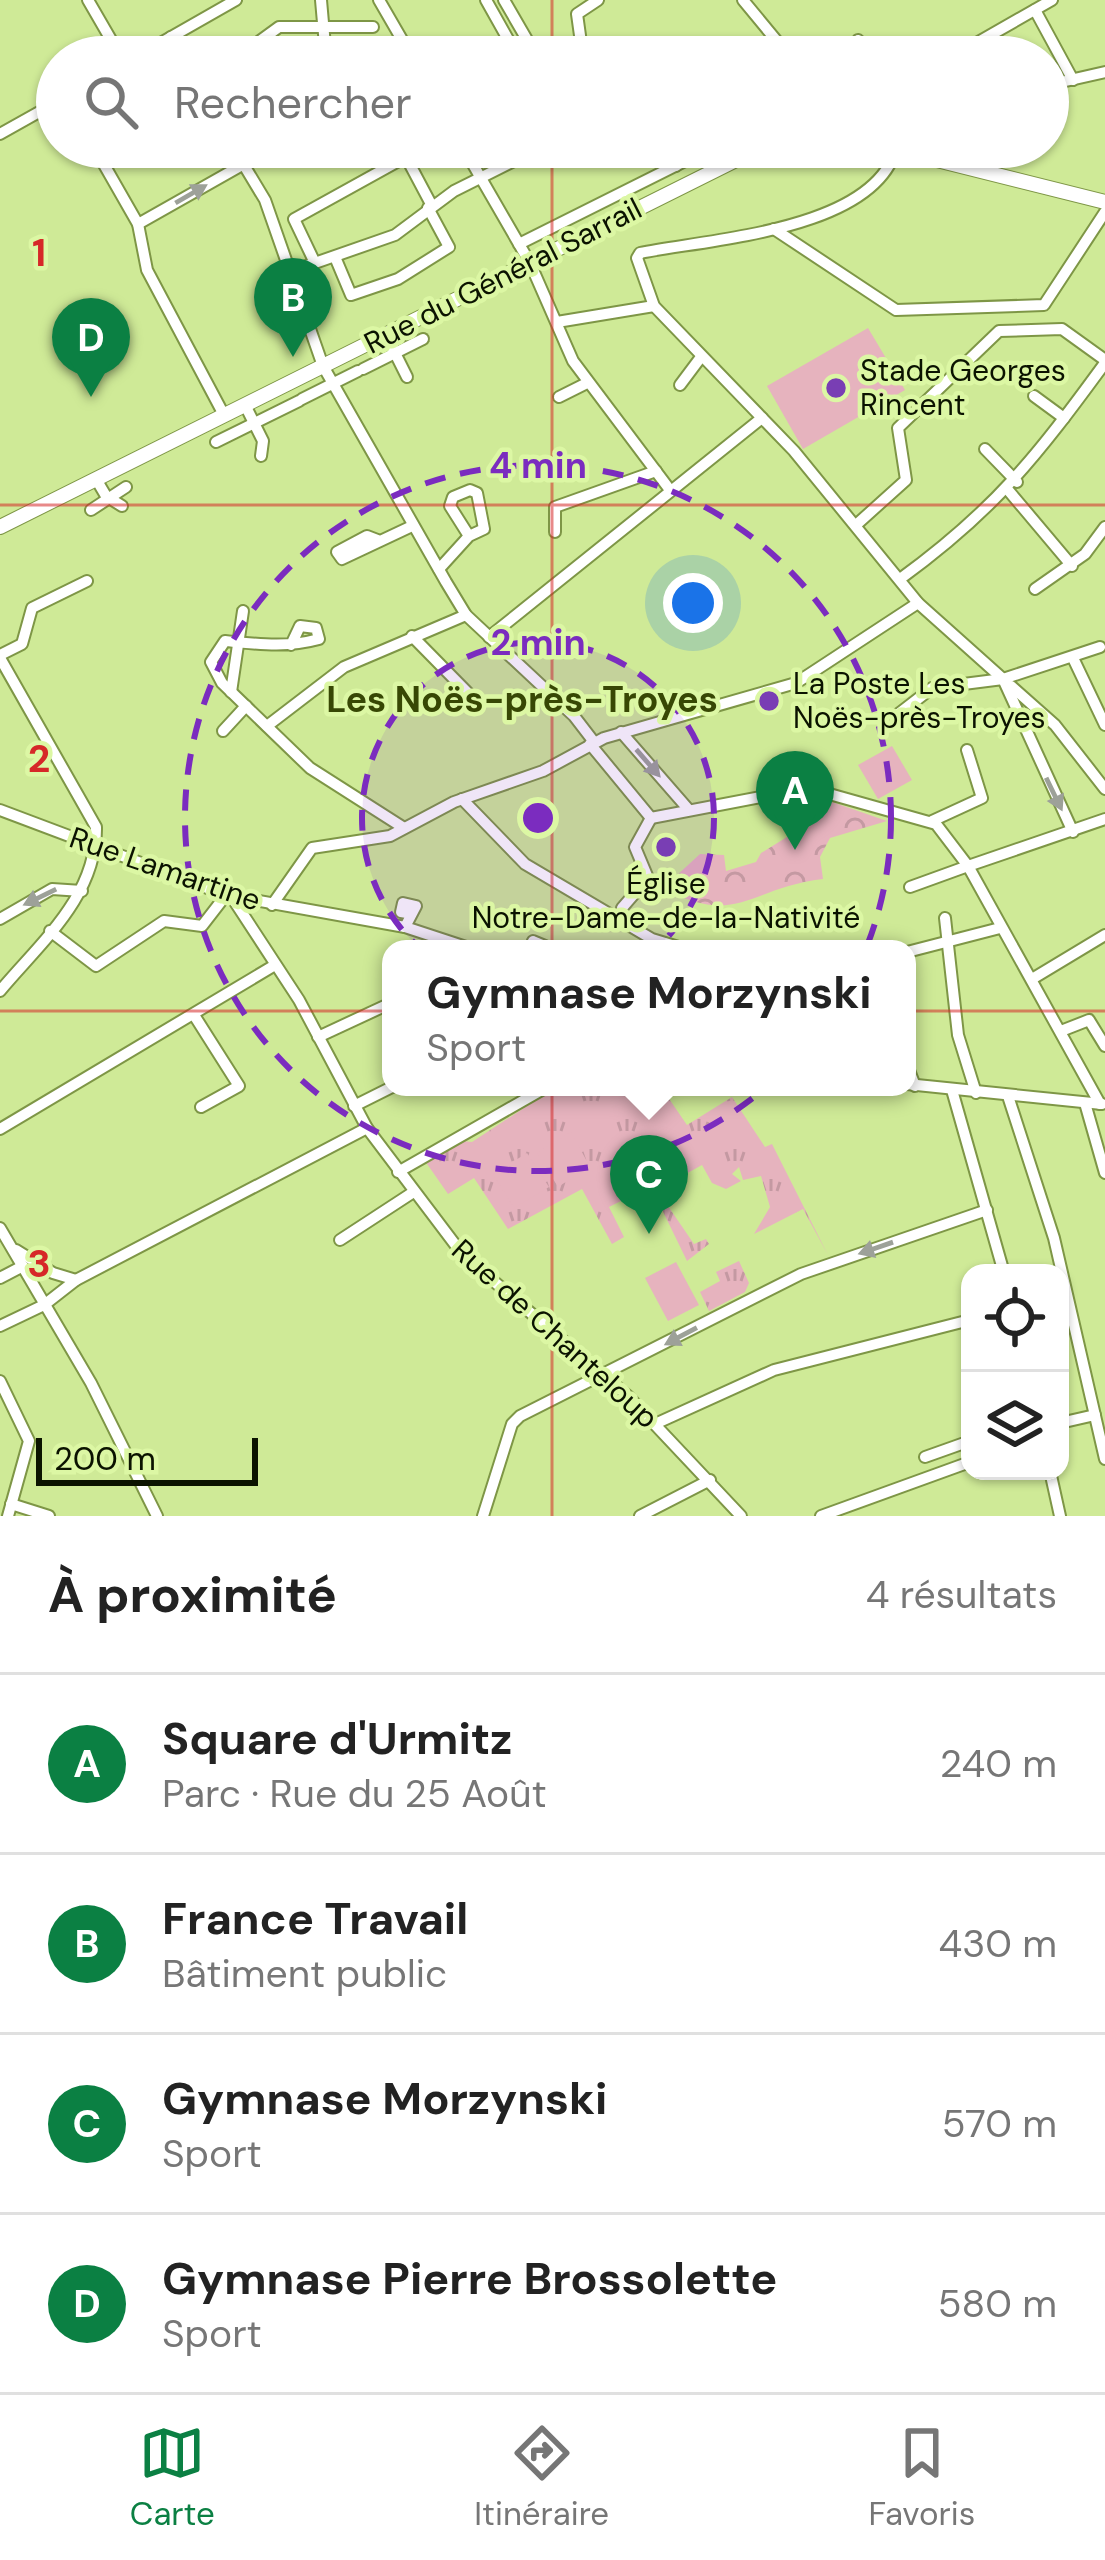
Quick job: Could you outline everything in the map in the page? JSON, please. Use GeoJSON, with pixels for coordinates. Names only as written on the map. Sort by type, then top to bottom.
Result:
{"type":"FeatureCollection","features":[{"type":"Feature","properties":{"kind":"main road","name":"Rue du Général Sarrail"},"geometry":{"type":"LineString","coordinates":[[0,526],[717,168]]}},
{"type":"Feature","properties":{"kind":"main road"},"geometry":{"type":"LineString","coordinates":[[972,168],[1105,202]]}},
{"type":"Feature","properties":{"kind":"street"},"geometry":{"type":"LineString","coordinates":[[88,0],[109,36]]}},
{"type":"Feature","properties":{"kind":"street"},"geometry":{"type":"LineString","coordinates":[[172,36],[220,4],[236,0]]}},
{"type":"Feature","properties":{"kind":"street"},"geometry":{"type":"LineString","coordinates":[[320,0],[325,36]]}},
{"type":"Feature","properties":{"kind":"street"},"geometry":{"type":"LineString","coordinates":[[379,0],[400,36]]}},
{"type":"Feature","properties":{"kind":"street"},"geometry":{"type":"LineString","coordinates":[[486,0],[506,36]]}},
{"type":"Feature","properties":{"kind":"street"},"geometry":{"type":"LineString","coordinates":[[504,0],[525,36]]}},
{"type":"Feature","properties":{"kind":"street"},"geometry":{"type":"LineString","coordinates":[[579,36],[577,14],[598,0]]}},
{"type":"Feature","properties":{"kind":"street"},"geometry":{"type":"LineString","coordinates":[[743,0],[773,36]]}},
{"type":"Feature","properties":{"kind":"street"},"geometry":{"type":"LineString","coordinates":[[989,36],[1052,0]]}},
{"type":"Feature","properties":{"kind":"street"},"geometry":{"type":"LineString","coordinates":[[1034,10],[1048,36]]}},
{"type":"Feature","properties":{"kind":"street"},"geometry":{"type":"LineString","coordinates":[[270,36],[284,27],[373,27]]}},
{"type":"Feature","properties":{"kind":"street"},"geometry":{"type":"LineString","coordinates":[[1069,81],[1105,72]]}},
{"type":"Feature","properties":{"kind":"street"},"geometry":{"type":"LineString","coordinates":[[1069,74],[1072,80]]}},
{"type":"Feature","properties":{"kind":"street"},"geometry":{"type":"LineString","coordinates":[[0,134],[36,114]]}},
{"type":"Feature","properties":{"kind":"street"},"geometry":{"type":"LineString","coordinates":[[106,168],[138,224],[146,270],[224,415]]}},
{"type":"Feature","properties":{"kind":"street"},"geometry":{"type":"LineString","coordinates":[[138,224],[237,168]]}},
{"type":"Feature","properties":{"kind":"street"},"geometry":{"type":"LineString","coordinates":[[246,168],[265,200],[323,366],[461,616],[574,716],[655,822]]}},
{"type":"Feature","properties":{"kind":"street"},"geometry":{"type":"LineString","coordinates":[[315,263],[295,219],[386,168]]}},
{"type":"Feature","properties":{"kind":"street"},"geometry":{"type":"LineString","coordinates":[[335,257],[351,295],[398,279],[449,247],[411,168]]}},
{"type":"Feature","properties":{"kind":"street"},"geometry":{"type":"LineString","coordinates":[[475,168],[530,263],[587,383],[670,490]]}},
{"type":"Feature","properties":{"kind":"street"},"geometry":{"type":"LineString","coordinates":[[289,272],[394,235],[430,207],[501,168]]}},
{"type":"Feature","properties":{"kind":"street","name":"Rue du Général Sarrail"},"geometry":{"type":"LineString","coordinates":[[519,244],[672,168]]}},
{"type":"Feature","properties":{"kind":"street"},"geometry":{"type":"LineString","coordinates":[[881,168],[854,200],[774,229],[638,256],[654,306],[762,418],[918,603],[1041,711],[1105,789]]}},
{"type":"Feature","properties":{"kind":"street"},"geometry":{"type":"LineString","coordinates":[[647,180],[656,199]]}},
{"type":"Feature","properties":{"kind":"street"},"geometry":{"type":"LineString","coordinates":[[774,229],[896,310],[959,311],[1044,305],[1105,212]]}},
{"type":"Feature","properties":{"kind":"street"},"geometry":{"type":"LineString","coordinates":[[557,322],[654,306]]}},
{"type":"Feature","properties":{"kind":"street"},"geometry":{"type":"LineString","coordinates":[[856,524],[906,480],[898,428],[999,331],[1062,329],[1105,361],[1012,486],[900,580]]}},
{"type":"Feature","properties":{"kind":"street"},"geometry":{"type":"LineString","coordinates":[[386,334],[407,377]]}},
{"type":"Feature","properties":{"kind":"street"},"geometry":{"type":"LineString","coordinates":[[216,442],[423,339]]}},
{"type":"Feature","properties":{"kind":"street"},"geometry":{"type":"LineString","coordinates":[[680,386],[701,357]]}},
{"type":"Feature","properties":{"kind":"street"},"geometry":{"type":"LineString","coordinates":[[559,397],[587,383]]}},
{"type":"Feature","properties":{"kind":"street"},"geometry":{"type":"LineString","coordinates":[[1034,396],[1064,418]]}},
{"type":"Feature","properties":{"kind":"street"},"geometry":{"type":"LineString","coordinates":[[245,405],[263,441],[261,457]]}},
{"type":"Feature","properties":{"kind":"street"},"geometry":{"type":"LineString","coordinates":[[489,637],[762,418]]}},
{"type":"Feature","properties":{"kind":"street"},"geometry":{"type":"LineString","coordinates":[[985,449],[1072,566]]}},
{"type":"Feature","properties":{"kind":"street"},"geometry":{"type":"LineString","coordinates":[[555,532],[555,508],[656,471]]}},
{"type":"Feature","properties":{"kind":"street"},"geometry":{"type":"LineString","coordinates":[[96,479],[106,496],[122,506]]}},
{"type":"Feature","properties":{"kind":"street"},"geometry":{"type":"LineString","coordinates":[[91,510],[126,487]]}},
{"type":"Feature","properties":{"kind":"street"},"geometry":{"type":"LineString","coordinates":[[380,541],[413,525]]}},
{"type":"Feature","properties":{"kind":"street"},"geometry":{"type":"LineString","coordinates":[[1035,589],[1072,566],[1105,527]]}},
{"type":"Feature","properties":{"kind":"street"},"geometry":{"type":"LineString","coordinates":[[439,569],[469,536]]}},
{"type":"Feature","properties":{"kind":"street"},"geometry":{"type":"LineString","coordinates":[[0,991],[82,891],[96,846],[88,813],[0,657],[22,644],[32,608],[87,581]]}},
{"type":"Feature","properties":{"kind":"street"},"geometry":{"type":"LineString","coordinates":[[272,905],[312,848],[380,839],[462,799],[543,771],[621,732],[796,683],[918,603]]}},
{"type":"Feature","properties":{"kind":"street"},"geometry":{"type":"LineString","coordinates":[[231,692],[243,611]]}},
{"type":"Feature","properties":{"kind":"street"},"geometry":{"type":"LineString","coordinates":[[267,726],[344,667],[461,616]]}},
{"type":"Feature","properties":{"kind":"street"},"geometry":{"type":"LineString","coordinates":[[412,636],[468,693]]}},
{"type":"Feature","properties":{"kind":"street"},"geometry":{"type":"LineString","coordinates":[[291,645],[225,641],[211,662],[231,692],[310,768],[404,829]]}},
{"type":"Feature","properties":{"kind":"street"},"geometry":{"type":"LineString","coordinates":[[897,715],[932,688],[1003,679],[1103,645]]}},
{"type":"Feature","properties":{"kind":"street"},"geometry":{"type":"LineString","coordinates":[[1073,658],[1105,725]]}},
{"type":"Feature","properties":{"kind":"street"},"geometry":{"type":"LineString","coordinates":[[1003,679],[1073,832]]}},
{"type":"Feature","properties":{"kind":"street"},"geometry":{"type":"LineString","coordinates":[[223,731],[246,706]]}},
{"type":"Feature","properties":{"kind":"street"},"geometry":{"type":"LineString","coordinates":[[1025,720],[1041,711]]}},
{"type":"Feature","properties":{"kind":"street"},"geometry":{"type":"LineString","coordinates":[[621,732],[689,811]]}},
{"type":"Feature","properties":{"kind":"street"},"geometry":{"type":"LineString","coordinates":[[622,908],[648,878],[637,855],[639,839],[655,822],[808,788],[908,820],[932,821],[982,798],[967,750]]}},
{"type":"Feature","properties":{"kind":"street"},"geometry":{"type":"LineString","coordinates":[[462,799],[512,855],[645,940]]}},
{"type":"Feature","properties":{"kind":"street","name":"Rue Lamartine"},"geometry":{"type":"LineString","coordinates":[[0,810],[228,896],[406,920],[452,940]]}},
{"type":"Feature","properties":{"kind":"street"},"geometry":{"type":"LineString","coordinates":[[66,836],[82,831],[88,813]]}},
{"type":"Feature","properties":{"kind":"street"},"geometry":{"type":"LineString","coordinates":[[910,887],[1105,819]]}},
{"type":"Feature","properties":{"kind":"street"},"geometry":{"type":"LineString","coordinates":[[932,821],[968,866],[1103,1104]]}},
{"type":"Feature","properties":{"kind":"street"},"geometry":{"type":"LineString","coordinates":[[0,920],[52,889],[82,891]]}},
{"type":"Feature","properties":{"kind":"street"},"geometry":{"type":"LineString","coordinates":[[50,931],[95,966],[164,921],[202,926],[228,896]]}},
{"type":"Feature","properties":{"kind":"street","name":"Rue de Chanteloup"},"geometry":{"type":"LineString","coordinates":[[228,896],[319,1037],[367,1128],[463,1255],[603,1374],[741,1516]]}},
{"type":"Feature","properties":{"kind":"street"},"geometry":{"type":"LineString","coordinates":[[944,918],[958,1035],[976,1093]]}},
{"type":"Feature","properties":{"kind":"street"},"geometry":{"type":"LineString","coordinates":[[916,950],[1000,928]]}},
{"type":"Feature","properties":{"kind":"street"},"geometry":{"type":"LineString","coordinates":[[1032,980],[1105,935]]}},
{"type":"Feature","properties":{"kind":"street"},"geometry":{"type":"LineString","coordinates":[[0,1129],[275,964]]}},
{"type":"Feature","properties":{"kind":"street"},"geometry":{"type":"LineString","coordinates":[[319,1037],[382,1007]]}},
{"type":"Feature","properties":{"kind":"street"},"geometry":{"type":"LineString","coordinates":[[194,1015],[238,1086],[201,1107]]}},
{"type":"Feature","properties":{"kind":"street"},"geometry":{"type":"LineString","coordinates":[[1061,1031],[1089,1020],[1105,1046]]}},
{"type":"Feature","properties":{"kind":"street"},"geometry":{"type":"LineString","coordinates":[[916,1086],[1103,1104]]}},
{"type":"Feature","properties":{"kind":"street"},"geometry":{"type":"LineString","coordinates":[[952,1090],[1002,1264]]}},
{"type":"Feature","properties":{"kind":"street"},"geometry":{"type":"LineString","coordinates":[[354,1106],[382,1092]]}},
{"type":"Feature","properties":{"kind":"street"},"geometry":{"type":"LineString","coordinates":[[398,1172],[531,1096]]}},
{"type":"Feature","properties":{"kind":"street"},"geometry":{"type":"LineString","coordinates":[[1008,1096],[1054,1264]]}},
{"type":"Feature","properties":{"kind":"street"},"geometry":{"type":"LineString","coordinates":[[1085,1102],[1105,1173]]}},
{"type":"Feature","properties":{"kind":"street"},"geometry":{"type":"LineString","coordinates":[[0,1326],[44,1305],[76,1280],[367,1128]]}},
{"type":"Feature","properties":{"kind":"street"},"geometry":{"type":"LineString","coordinates":[[340,1240],[412,1192]]}},
{"type":"Feature","properties":{"kind":"street"},"geometry":{"type":"LineString","coordinates":[[483,1516],[512,1424],[801,1274],[987,1210]]}},
{"type":"Feature","properties":{"kind":"street"},"geometry":{"type":"LineString","coordinates":[[0,1228],[27,1264],[44,1305],[91,1383],[155,1512],[140,1516]]}},
{"type":"Feature","properties":{"kind":"street"},"geometry":{"type":"LineString","coordinates":[[0,1278],[27,1264],[76,1280]]}},
{"type":"Feature","properties":{"kind":"street"},"geometry":{"type":"LineString","coordinates":[[1069,1320],[1105,1459]]}},
{"type":"Feature","properties":{"kind":"street"},"geometry":{"type":"LineString","coordinates":[[655,1424],[774,1370],[961,1322]]}},
{"type":"Feature","properties":{"kind":"street"},"geometry":{"type":"LineString","coordinates":[[0,1381],[29,1441],[10,1510],[49,1516]]}},
{"type":"Feature","properties":{"kind":"street"},"geometry":{"type":"LineString","coordinates":[[1069,1421],[1095,1415]]}},
{"type":"Feature","properties":{"kind":"street"},"geometry":{"type":"LineString","coordinates":[[925,1457],[961,1444]]}},
{"type":"Feature","properties":{"kind":"street"},"geometry":{"type":"LineString","coordinates":[[821,1516],[961,1465]]}},
{"type":"Feature","properties":{"kind":"street"},"geometry":{"type":"LineString","coordinates":[[0,1474],[18,1480]]}},
{"type":"Feature","properties":{"kind":"street"},"geometry":{"type":"LineString","coordinates":[[640,1516],[710,1480]]}},
{"type":"Feature","properties":{"kind":"street"},"geometry":{"type":"LineString","coordinates":[[1052,1480],[1060,1516]]}},
{"type":"Feature","properties":{"kind":"green space","name":"Stade Georges Rincent"},"geometry":{"type":"Polygon","coordinates":[[[868,328],[905,390],[803,449],[767,386],[868,328]]]}},
{"type":"Feature","properties":{"kind":"green space"},"geometry":{"type":"Polygon","coordinates":[[[892,746],[912,780],[878,799],[858,765],[892,746]]]}},
{"type":"Feature","properties":{"kind":"green space"},"geometry":{"type":"Polygon","coordinates":[[[809,794],[887,821],[830,838],[820,857],[823,879],[726,905],[709,905],[663,888],[700,854],[724,855],[726,871],[756,862],[761,853],[803,827],[784,797],[809,794]]]}},
{"type":"Feature","properties":{"kind":"green space"},"geometry":{"type":"Polygon","coordinates":[[[542,1096],[667,1096],[687,1125],[732,1097],[765,1147],[772,1144],[828,1255],[803,1209],[754,1234],[770,1207],[761,1176],[743,1180],[739,1167],[732,1174],[741,1181],[726,1189],[712,1183],[702,1165],[657,1190],[694,1244],[706,1239],[709,1244],[687,1261],[652,1189],[655,1184],[609,1207],[624,1237],[612,1244],[582,1189],[508,1229],[474,1178],[448,1194],[425,1161],[462,1141],[472,1142],[542,1096]]]}},
{"type":"Feature","properties":{"kind":"green space"},"geometry":{"type":"Polygon","coordinates":[[[571,1132],[596,1178],[586,1184],[578,1174],[558,1187],[537,1153],[571,1132]]]}},
{"type":"Feature","properties":{"kind":"green space"},"geometry":{"type":"Polygon","coordinates":[[[527,1153],[549,1187],[514,1208],[493,1174],[527,1153]]]}},
{"type":"Feature","properties":{"kind":"green space"},"geometry":{"type":"Polygon","coordinates":[[[739,1261],[749,1283],[745,1292],[709,1311],[700,1292],[720,1281],[716,1272],[739,1261]]]}},
{"type":"Feature","properties":{"kind":"green space"},"geometry":{"type":"Polygon","coordinates":[[[676,1262],[699,1305],[668,1321],[645,1278],[676,1262]]]}},
{"type":"Feature","properties":{"kind":"place","name":"France Travail"},"geometry":{"type":"Point","coordinates":[293,357]}},
{"type":"Feature","properties":{"kind":"place","name":"Stade Georges Rincent"},"geometry":{"type":"Point","coordinates":[836,388]}},
{"type":"Feature","properties":{"kind":"place","name":"Gymnase Pierre Brossolette"},"geometry":{"type":"Point","coordinates":[91,397]}},
{"type":"Feature","properties":{"kind":"place","name":"La Poste Les Noës-près-Troyes"},"geometry":{"type":"Point","coordinates":[769,701]}},
{"type":"Feature","properties":{"kind":"place","name":"Église Notre-Dame-de-la-Nativité"},"geometry":{"type":"Point","coordinates":[666,847]}},
{"type":"Feature","properties":{"kind":"place","name":"Square d'Urmitz"},"geometry":{"type":"Point","coordinates":[795,850]}},
{"type":"Feature","properties":{"kind":"place","name":"Gymnase Morzynski"},"geometry":{"type":"Point","coordinates":[649,1234]}},
{"type":"Feature","properties":{"kind":"district","name":"Les Noës-près-Troyes"},"geometry":{"type":"Point","coordinates":[522,699]}}]}
